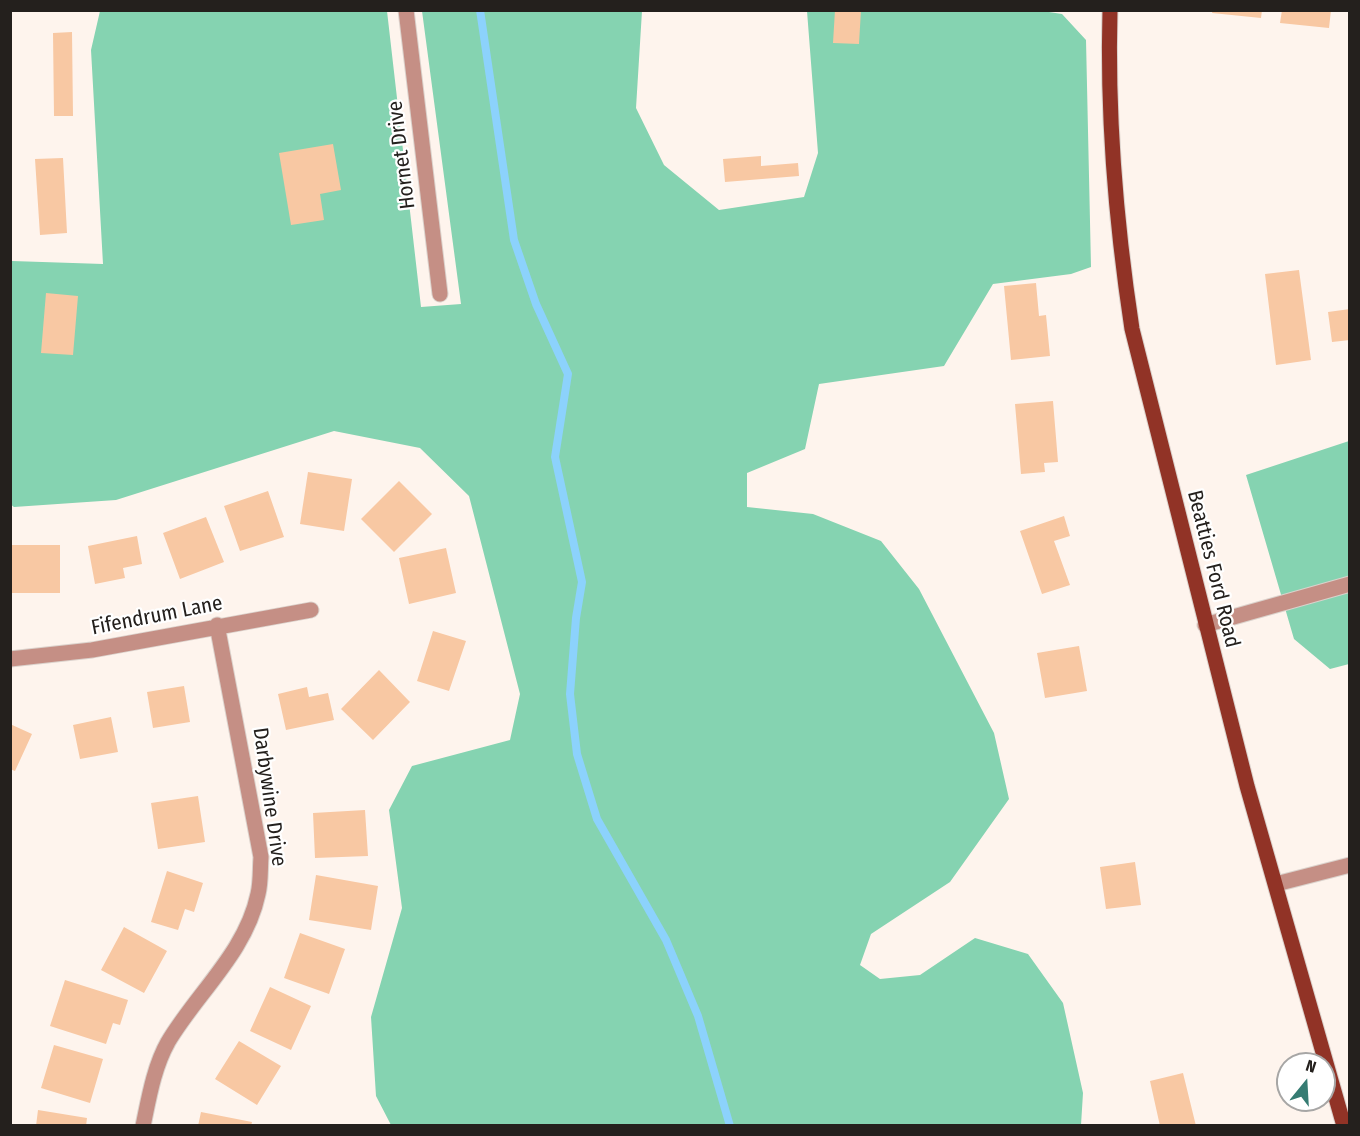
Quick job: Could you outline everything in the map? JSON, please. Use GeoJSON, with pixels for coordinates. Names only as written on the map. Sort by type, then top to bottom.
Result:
{"type":"FeatureCollection","features":[{"type":"Feature","properties":{"kind":"main road","name":"Beatties Ford Road"},"geometry":{"type":"LineString","coordinates":[[1110,10],[1113,156],[1128,305],[1205,625],[1344,1125]]}},
{"type":"Feature","properties":{"kind":"street","name":"Hornet Drive"},"geometry":{"type":"LineString","coordinates":[[406,10],[440,294]]}},
{"type":"Feature","properties":{"kind":"street"},"geometry":{"type":"LineString","coordinates":[[1205,625],[1350,584]]}},
{"type":"Feature","properties":{"kind":"street","name":"Fifendrum Lane"},"geometry":{"type":"LineString","coordinates":[[10,659],[92,650],[217,625],[311,610]]}},
{"type":"Feature","properties":{"kind":"street","name":"Darbywine Drive"},"geometry":{"type":"LineString","coordinates":[[143,1125],[156,1070],[168,1042],[224,965],[250,920],[259,892],[261,857],[217,625]]}},
{"type":"Feature","properties":{"kind":"street"},"geometry":{"type":"LineString","coordinates":[[1276,884],[1350,865]]}},
{"type":"Feature","properties":{"kind":"green space"},"geometry":{"type":"Polygon","coordinates":[[[1036,10],[1062,14],[1086,40],[1091,267],[1071,274],[993,284],[944,366],[819,384],[805,449],[747,473],[747,507],[813,514],[881,541],[919,589],[994,733],[1009,799],[950,882],[871,934],[860,965],[880,979],[920,975],[975,938],[1028,954],[1063,1003],[1083,1093],[1081,1125],[391,1125],[376,1096],[371,1017],[402,908],[389,810],[412,766],[510,740],[520,694],[469,496],[420,448],[334,431],[116,500],[14,507],[10,504],[10,251],[12,261],[103,264],[91,50],[100,11],[387,11],[421,307],[461,304],[422,11],[642,11],[636,108],[664,165],[719,210],[804,197],[818,153],[807,11],[1036,10]]]}},
{"type":"Feature","properties":{"kind":"green space"},"geometry":{"type":"Polygon","coordinates":[[[1349,441],[1349,664],[1330,669],[1294,639],[1246,475],[1349,441]]]}},
{"type":"Feature","properties":{"kind":"building"},"geometry":{"type":"Polygon","coordinates":[[[835,10],[861,10],[859,44],[833,43],[835,10]]]}},
{"type":"Feature","properties":{"kind":"building"},"geometry":{"type":"Polygon","coordinates":[[[1213,10],[1262,10],[1261,18],[1212,13],[1213,10]]]}},
{"type":"Feature","properties":{"kind":"building"},"geometry":{"type":"Polygon","coordinates":[[[1282,10],[1331,10],[1329,28],[1280,23],[1282,10]]]}},
{"type":"Feature","properties":{"kind":"building"},"geometry":{"type":"Polygon","coordinates":[[[72,32],[73,116],[54,116],[53,33],[72,32]]]}},
{"type":"Feature","properties":{"kind":"building"},"geometry":{"type":"Polygon","coordinates":[[[333,144],[341,190],[320,194],[324,220],[291,225],[279,153],[333,144]]]}},
{"type":"Feature","properties":{"kind":"building"},"geometry":{"type":"Polygon","coordinates":[[[761,156],[761,166],[798,163],[799,176],[725,182],[723,159],[761,156]]]}},
{"type":"Feature","properties":{"kind":"building"},"geometry":{"type":"Polygon","coordinates":[[[63,158],[67,233],[40,235],[35,159],[63,158]]]}},
{"type":"Feature","properties":{"kind":"building"},"geometry":{"type":"Polygon","coordinates":[[[1299,270],[1311,360],[1276,365],[1265,274],[1299,270]]]}},
{"type":"Feature","properties":{"kind":"building"},"geometry":{"type":"Polygon","coordinates":[[[1036,283],[1039,316],[1046,315],[1050,356],[1011,360],[1004,286],[1036,283]]]}},
{"type":"Feature","properties":{"kind":"building"},"geometry":{"type":"Polygon","coordinates":[[[46,293],[78,296],[73,355],[41,353],[46,293]]]}},
{"type":"Feature","properties":{"kind":"building"},"geometry":{"type":"Polygon","coordinates":[[[1350,309],[1350,340],[1332,342],[1328,312],[1350,309]]]}},
{"type":"Feature","properties":{"kind":"building"},"geometry":{"type":"Polygon","coordinates":[[[1053,401],[1058,462],[1044,463],[1045,472],[1021,474],[1015,404],[1053,401]]]}},
{"type":"Feature","properties":{"kind":"building"},"geometry":{"type":"Polygon","coordinates":[[[308,472],[352,479],[344,531],[300,524],[308,472]]]}},
{"type":"Feature","properties":{"kind":"building"},"geometry":{"type":"Polygon","coordinates":[[[399,481],[432,514],[394,552],[361,519],[399,481]]]}},
{"type":"Feature","properties":{"kind":"building"},"geometry":{"type":"Polygon","coordinates":[[[268,491],[284,537],[240,551],[224,506],[268,491]]]}},
{"type":"Feature","properties":{"kind":"building"},"geometry":{"type":"Polygon","coordinates":[[[1064,516],[1070,536],[1054,541],[1070,585],[1042,594],[1020,531],[1064,516]]]}},
{"type":"Feature","properties":{"kind":"building"},"geometry":{"type":"Polygon","coordinates":[[[206,517],[224,562],[180,579],[163,533],[206,517]]]}},
{"type":"Feature","properties":{"kind":"building"},"geometry":{"type":"Polygon","coordinates":[[[137,536],[142,564],[123,568],[125,578],[95,584],[88,546],[137,536]]]}},
{"type":"Feature","properties":{"kind":"building"},"geometry":{"type":"Polygon","coordinates":[[[10,545],[60,545],[60,593],[10,593],[10,545]]]}},
{"type":"Feature","properties":{"kind":"building"},"geometry":{"type":"Polygon","coordinates":[[[446,548],[456,593],[409,604],[399,558],[446,548]]]}},
{"type":"Feature","properties":{"kind":"building"},"geometry":{"type":"Polygon","coordinates":[[[433,631],[466,641],[449,691],[417,681],[433,631]]]}},
{"type":"Feature","properties":{"kind":"building"},"geometry":{"type":"Polygon","coordinates":[[[1079,646],[1087,691],[1045,698],[1037,653],[1079,646]]]}},
{"type":"Feature","properties":{"kind":"building"},"geometry":{"type":"Polygon","coordinates":[[[379,670],[410,702],[373,740],[341,709],[379,670]]]}},
{"type":"Feature","properties":{"kind":"building"},"geometry":{"type":"Polygon","coordinates":[[[184,686],[190,722],[153,728],[147,692],[184,686]]]}},
{"type":"Feature","properties":{"kind":"building"},"geometry":{"type":"Polygon","coordinates":[[[307,687],[309,697],[328,693],[334,720],[286,730],[278,694],[307,687]]]}},
{"type":"Feature","properties":{"kind":"building"},"geometry":{"type":"Polygon","coordinates":[[[111,717],[118,752],[80,759],[73,725],[111,717]]]}},
{"type":"Feature","properties":{"kind":"building"},"geometry":{"type":"Polygon","coordinates":[[[10,724],[32,734],[15,771],[10,769],[10,724]]]}},
{"type":"Feature","properties":{"kind":"building"},"geometry":{"type":"Polygon","coordinates":[[[198,796],[205,842],[158,849],[151,803],[198,796]]]}},
{"type":"Feature","properties":{"kind":"building"},"geometry":{"type":"Polygon","coordinates":[[[365,810],[368,856],[315,858],[313,813],[365,810]]]}},
{"type":"Feature","properties":{"kind":"building"},"geometry":{"type":"Polygon","coordinates":[[[1135,862],[1141,905],[1106,909],[1100,867],[1135,862]]]}},
{"type":"Feature","properties":{"kind":"building"},"geometry":{"type":"Polygon","coordinates":[[[167,871],[203,883],[194,912],[185,909],[178,930],[151,922],[167,871]]]}},
{"type":"Feature","properties":{"kind":"building"},"geometry":{"type":"Polygon","coordinates":[[[316,875],[378,886],[371,930],[309,920],[316,875]]]}},
{"type":"Feature","properties":{"kind":"building"},"geometry":{"type":"Polygon","coordinates":[[[124,927],[167,951],[144,993],[101,970],[124,927]]]}},
{"type":"Feature","properties":{"kind":"building"},"geometry":{"type":"Polygon","coordinates":[[[300,933],[345,949],[329,994],[284,978],[300,933]]]}},
{"type":"Feature","properties":{"kind":"building"},"geometry":{"type":"Polygon","coordinates":[[[65,980],[128,1000],[120,1025],[113,1023],[106,1044],[50,1026],[65,980]]]}},
{"type":"Feature","properties":{"kind":"building"},"geometry":{"type":"Polygon","coordinates":[[[270,987],[311,1006],[291,1050],[250,1031],[270,987]]]}},
{"type":"Feature","properties":{"kind":"building"},"geometry":{"type":"Polygon","coordinates":[[[239,1041],[281,1066],[257,1105],[215,1079],[239,1041]]]}},
{"type":"Feature","properties":{"kind":"building"},"geometry":{"type":"Polygon","coordinates":[[[54,1045],[103,1059],[90,1103],[41,1088],[54,1045]]]}},
{"type":"Feature","properties":{"kind":"building"},"geometry":{"type":"Polygon","coordinates":[[[1183,1073],[1196,1126],[1160,1126],[1150,1081],[1183,1073]]]}},
{"type":"Feature","properties":{"kind":"building"},"geometry":{"type":"Polygon","coordinates":[[[38,1110],[87,1118],[86,1126],[36,1126],[38,1110]]]}},
{"type":"Feature","properties":{"kind":"building"},"geometry":{"type":"Polygon","coordinates":[[[201,1112],[252,1122],[251,1126],[198,1126],[201,1112]]]}},
{"type":"Feature","properties":{"kind":"waterway"},"geometry":{"type":"LineString","coordinates":[[480,10],[514,240],[536,304],[568,374],[555,457],[582,582],[576,618],[570,694],[577,754],[597,819],[666,940],[698,1016],[730,1126]]}}]}
